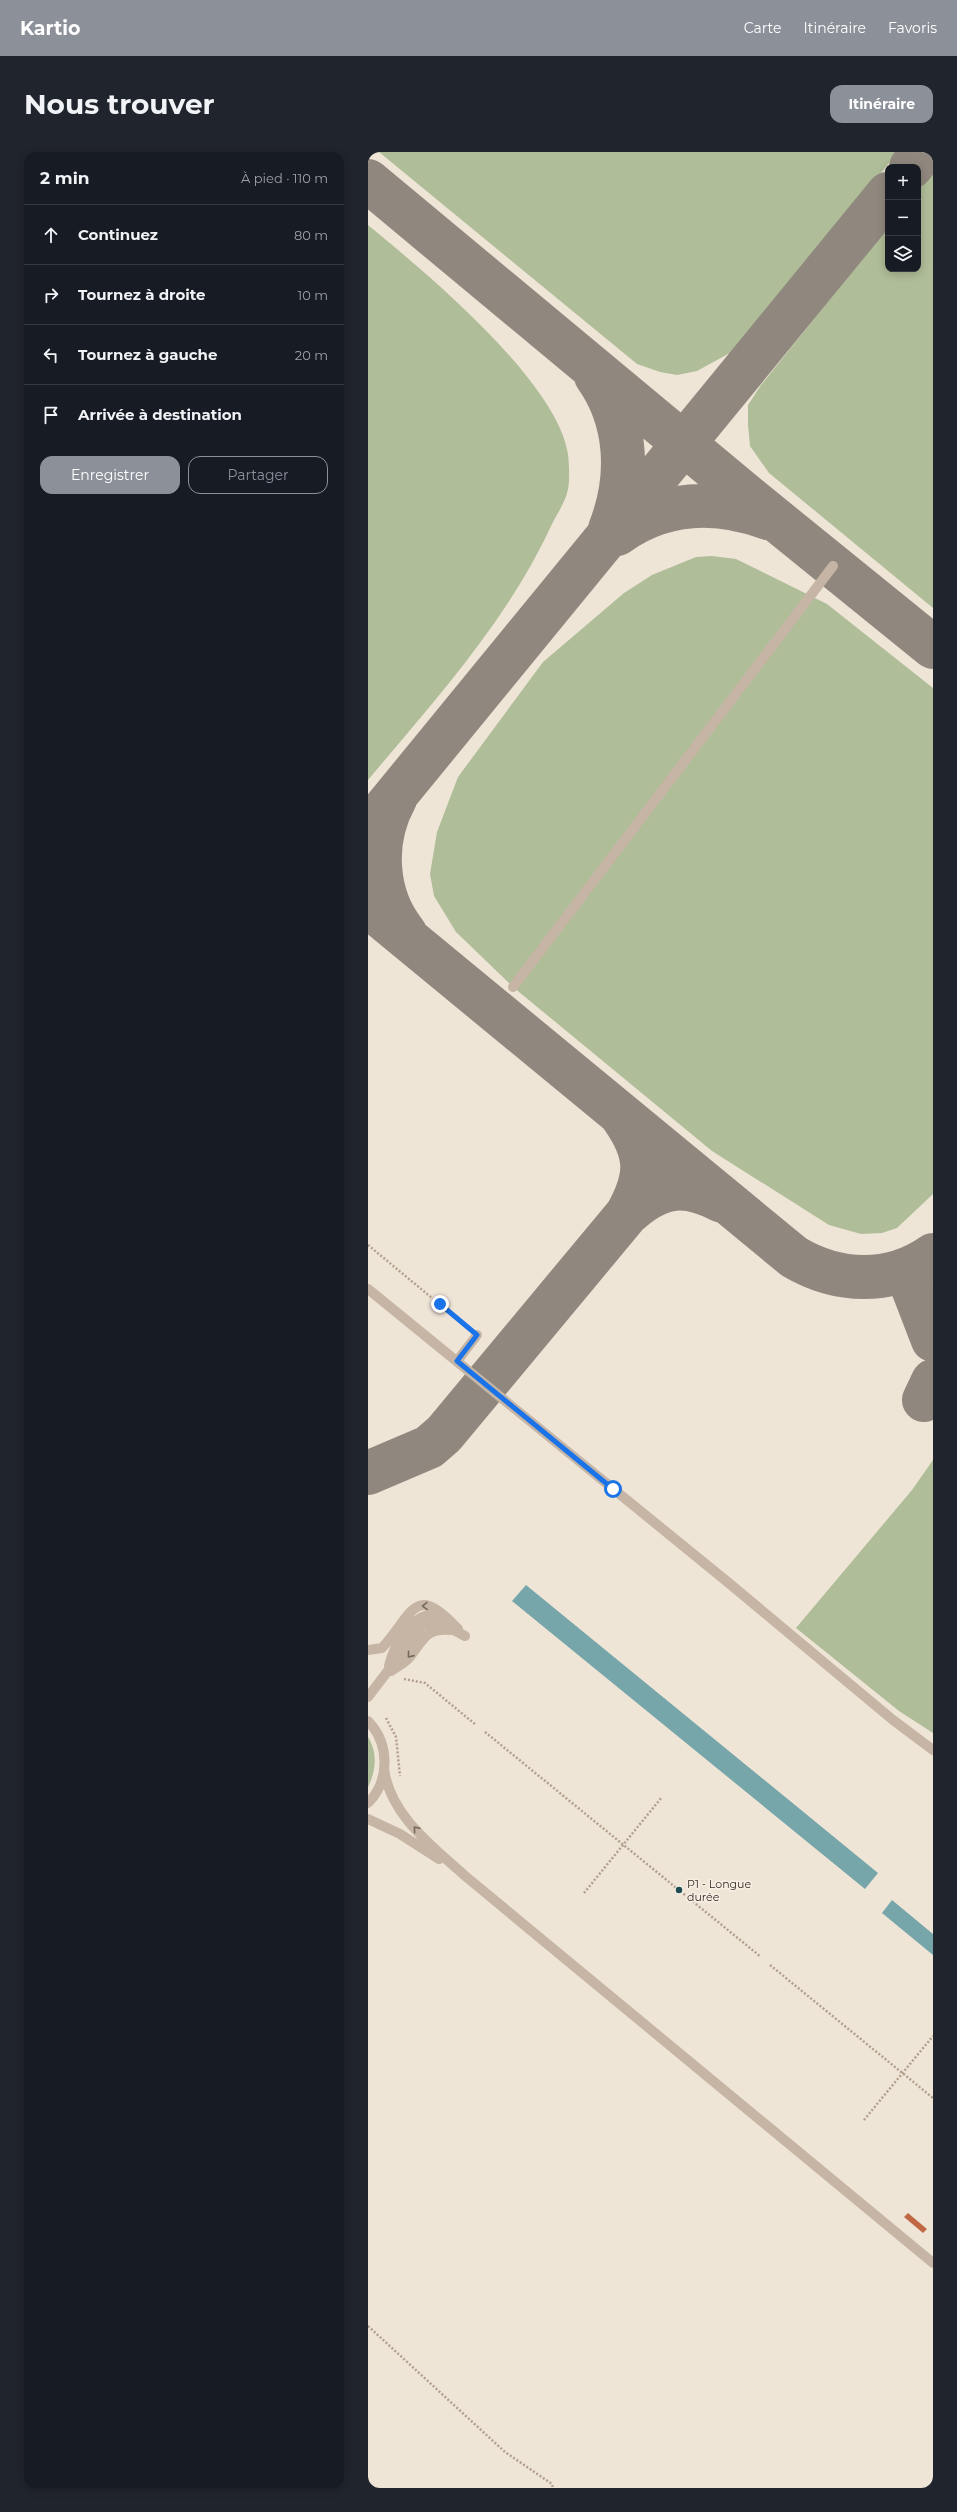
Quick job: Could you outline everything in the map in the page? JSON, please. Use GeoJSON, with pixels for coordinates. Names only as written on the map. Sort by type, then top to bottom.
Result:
{"type":"FeatureCollection","features":[{"type":"Feature","properties":{"kind":"street"},"geometry":{"type":"LineString","coordinates":[[513,987],[833,566]]}},
{"type":"Feature","properties":{"kind":"street"},"geometry":{"type":"LineString","coordinates":[[368,1289],[893,1720],[933,1750]]}},
{"type":"Feature","properties":{"kind":"street"},"geometry":{"type":"LineString","coordinates":[[457,1361],[477,1335]]}},
{"type":"Feature","properties":{"kind":"street"},"geometry":{"type":"LineString","coordinates":[[368,1650],[382,1648],[412,1610],[420,1605],[427,1604],[440,1610],[465,1636]]}},
{"type":"Feature","properties":{"kind":"street"},"geometry":{"type":"LineString","coordinates":[[386,1675],[394,1648],[420,1618],[434,1614],[439,1616],[465,1636]]}},
{"type":"Feature","properties":{"kind":"street"},"geometry":{"type":"LineString","coordinates":[[368,1697],[386,1675],[408,1660],[432,1632],[439,1629],[450,1630],[465,1636]]}},
{"type":"Feature","properties":{"kind":"street"},"geometry":{"type":"LineString","coordinates":[[368,1721],[381,1741],[384,1768],[391,1796],[407,1818],[464,1875],[933,2262]]}},
{"type":"Feature","properties":{"kind":"street"},"geometry":{"type":"LineString","coordinates":[[368,1803],[379,1788],[384,1768]]}},
{"type":"Feature","properties":{"kind":"street"},"geometry":{"type":"LineString","coordinates":[[368,1819],[400,1834],[464,1875]]}},
{"type":"Feature","properties":{"kind":"path"},"geometry":{"type":"LineString","coordinates":[[368,1245],[477,1335]]}},
{"type":"Feature","properties":{"kind":"path"},"geometry":{"type":"LineString","coordinates":[[397,1677],[425,1683],[476,1725]]}},
{"type":"Feature","properties":{"kind":"path"},"geometry":{"type":"LineString","coordinates":[[386,1718],[396,1737],[400,1778]]}},
{"type":"Feature","properties":{"kind":"path"},"geometry":{"type":"LineString","coordinates":[[485,1732],[761,1957]]}},
{"type":"Feature","properties":{"kind":"path"},"geometry":{"type":"LineString","coordinates":[[584,1893],[662,1797]]}},
{"type":"Feature","properties":{"kind":"path"},"geometry":{"type":"LineString","coordinates":[[770,1965],[933,2098]]}},
{"type":"Feature","properties":{"kind":"path"},"geometry":{"type":"LineString","coordinates":[[864,2120],[933,2036]]}},
{"type":"Feature","properties":{"kind":"path"},"geometry":{"type":"LineString","coordinates":[[368,2326],[505,2452],[552,2484],[553,2488]]}},
{"type":"Feature","properties":{"kind":"green space"},"geometry":{"type":"Polygon","coordinates":[[[379,152],[898,152],[888,164],[885,164],[885,168],[737,349],[697,371],[677,375],[660,372],[637,364],[379,152]]]}},
{"type":"Feature","properties":{"kind":"green space"},"geometry":{"type":"Polygon","coordinates":[[[933,171],[933,608],[769,473],[750,446],[748,425],[748,405],[761,385],[885,231],[885,272],[921,272],[921,185],[933,171]]]}},
{"type":"Feature","properties":{"kind":"green space"},"geometry":{"type":"Polygon","coordinates":[[[368,225],[453,298],[485,329],[515,362],[540,394],[559,425],[568,454],[569,476],[567,494],[563,503],[534,559],[514,593],[469,658],[368,780],[368,225]]]}},
{"type":"Feature","properties":{"kind":"green space"},"geometry":{"type":"Polygon","coordinates":[[[712,556],[736,559],[827,604],[933,688],[933,1194],[897,1228],[882,1233],[861,1234],[829,1225],[712,1151],[513,987],[456,932],[434,896],[430,874],[437,832],[458,777],[543,662],[624,593],[652,575],[696,557],[712,556]]]}},
{"type":"Feature","properties":{"kind":"green space"},"geometry":{"type":"Polygon","coordinates":[[[933,1460],[933,1733],[899,1711],[796,1628],[912,1490],[933,1460]]]}},
{"type":"Feature","properties":{"kind":"green space"},"geometry":{"type":"Polygon","coordinates":[[[368,1737],[375,1756],[375,1762],[373,1775],[368,1787],[368,1737]]]}},
{"type":"Feature","properties":{"kind":"water"},"geometry":{"type":"Polygon","coordinates":[[[526,1585],[878,1873],[865,1889],[512,1601],[526,1585]]]}},
{"type":"Feature","properties":{"kind":"water"},"geometry":{"type":"Polygon","coordinates":[[[892,1900],[933,1934],[933,1955],[882,1913],[892,1900]]]}},
{"type":"Feature","properties":{"kind":"building"},"geometry":{"type":"Polygon","coordinates":[[[908,2213],[927,2229],[923,2233],[904,2217],[908,2213]]]}},
{"type":"Feature","properties":{"kind":"taxiway"},"geometry":{"type":"LineString","coordinates":[[913,164],[923,152]]}},
{"type":"Feature","properties":{"kind":"taxiway"},"geometry":{"type":"LineString","coordinates":[[368,181],[754,502],[933,647]]}},
{"type":"Feature","properties":{"kind":"taxiway"},"geometry":{"type":"LineString","coordinates":[[368,829],[885,198]]}},
{"type":"Feature","properties":{"kind":"taxiway"},"geometry":{"type":"LineString","coordinates":[[596,376],[607,393],[614,412],[620,431],[622,450],[623,470],[621,490],[610,529]]}},
{"type":"Feature","properties":{"kind":"taxiway"},"geometry":{"type":"LineString","coordinates":[[617,534],[635,523],[653,515],[671,509],[690,506],[729,508],[768,518]]}},
{"type":"Feature","properties":{"kind":"taxiway"},"geometry":{"type":"LineString","coordinates":[[395,799],[383,832],[380,850],[380,868],[388,902],[395,918],[405,933]]}},
{"type":"Feature","properties":{"kind":"taxiway"},"geometry":{"type":"LineString","coordinates":[[368,906],[794,1257],[811,1266],[828,1272],[846,1276],[864,1277],[882,1276],[899,1272],[916,1265],[933,1255]]}},
{"type":"Feature","properties":{"kind":"taxiway"},"geometry":{"type":"LineString","coordinates":[[623,1118],[637,1143],[641,1154],[642,1165],[642,1176],[639,1188],[627,1214],[650,1197],[672,1189],[695,1191],[722,1201]]}},
{"type":"Feature","properties":{"kind":"taxiway"},"geometry":{"type":"LineString","coordinates":[[368,1473],[429,1447],[444,1434],[627,1214]]}},
{"type":"Feature","properties":{"kind":"taxiway"},"geometry":{"type":"LineString","coordinates":[[906,1270],[933,1340]]}},
{"type":"Feature","properties":{"kind":"taxiway"},"geometry":{"type":"LineString","coordinates":[[924,1400],[933,1381]]}},
{"type":"Feature","properties":{"kind":"place","name":"P1 - Longue durée"},"geometry":{"type":"Point","coordinates":[679,1890]}},
{"type":"Feature","properties":{"kind":"route"},"geometry":{"type":"LineString","coordinates":[[440,1304],[477,1335],[457,1361],[613,1489]]}}]}
